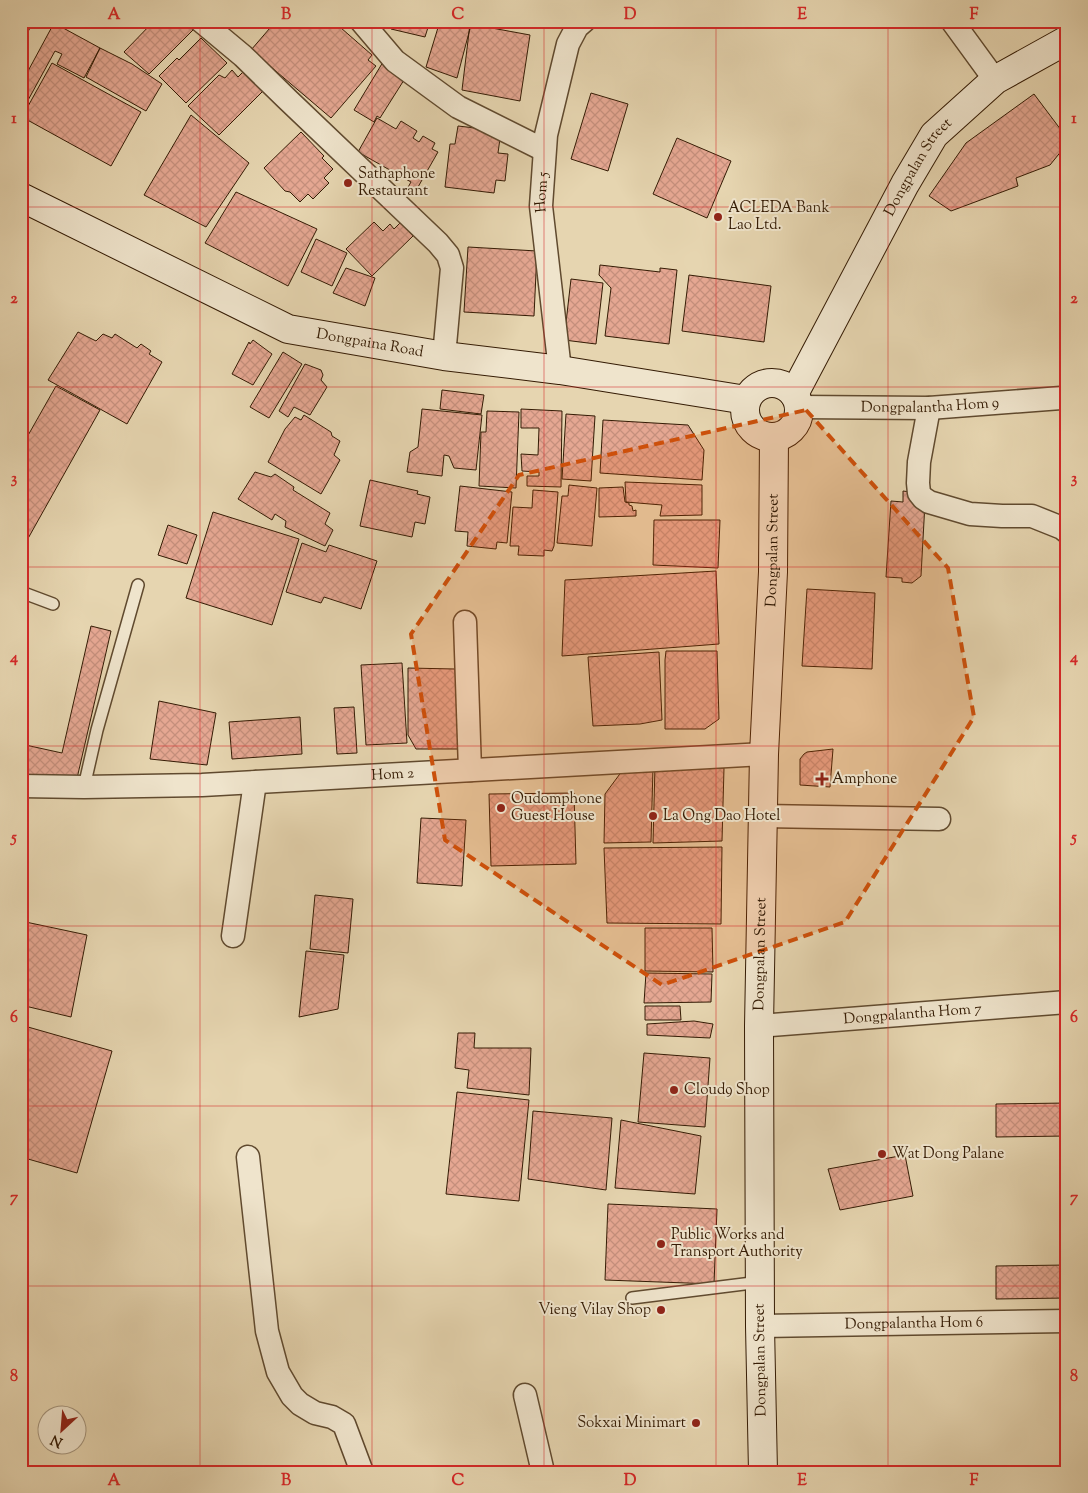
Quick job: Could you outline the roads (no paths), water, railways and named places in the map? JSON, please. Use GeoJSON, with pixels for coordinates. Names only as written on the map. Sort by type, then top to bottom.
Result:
{"type":"FeatureCollection","features":[{"type":"Feature","properties":{"kind":"street"},"geometry":{"type":"LineString","coordinates":[[201,21],[243,56],[438,243],[448,255],[452,268],[444,356]]}},
{"type":"Feature","properties":{"kind":"street"},"geometry":{"type":"LineString","coordinates":[[361,21],[395,61],[458,107],[544,150]]}},
{"type":"Feature","properties":{"kind":"street"},"geometry":{"type":"LineString","coordinates":[[952,21],[995,80]]}},
{"type":"Feature","properties":{"kind":"street","name":"Hom 5"},"geometry":{"type":"LineString","coordinates":[[560,370],[541,206],[546,135],[574,23]]}},
{"type":"Feature","properties":{"kind":"street","name":"Dongpalan Street"},"geometry":{"type":"LineString","coordinates":[[797,401],[905,184],[934,135],[995,80],[1067,40]]}},
{"type":"Feature","properties":{"kind":"street","name":"Dongpaina Road"},"geometry":{"type":"LineString","coordinates":[[21,197],[288,329],[444,356],[560,370],[746,400]]}},
{"type":"Feature","properties":{"kind":"street"},"geometry":{"type":"LineString","coordinates":[[772,383],[781,384],[788,388],[797,401],[799,415],[797,422],[793,428],[781,436],[774,438],[758,434],[748,423],[745,416],[746,400],[757,387],[772,383]]}},
{"type":"Feature","properties":{"kind":"street","name":"Dongpalantha Hom 9"},"geometry":{"type":"LineString","coordinates":[[797,401],[929,408],[1061,398]]}},
{"type":"Feature","properties":{"kind":"street"},"geometry":{"type":"LineString","coordinates":[[929,408],[919,462],[918,483],[923,498],[929,502],[970,514],[1032,516],[1062,528],[1067,532]]}},
{"type":"Feature","properties":{"kind":"street","name":"Dongpalan Street"},"geometry":{"type":"LineString","coordinates":[[763,1472],[760,1326],[759,1026],[764,754],[773,572],[774,438]]}},
{"type":"Feature","properties":{"kind":"street"},"geometry":{"type":"LineString","coordinates":[[465,622],[470,770]]}},
{"type":"Feature","properties":{"kind":"street","name":"Hom 2"},"geometry":{"type":"LineString","coordinates":[[21,786],[202,785],[764,754]]}},
{"type":"Feature","properties":{"kind":"street"},"geometry":{"type":"LineString","coordinates":[[233,936],[255,782]]}},
{"type":"Feature","properties":{"kind":"street"},"geometry":{"type":"LineString","coordinates":[[763,816],[940,818]]}},
{"type":"Feature","properties":{"kind":"street","name":"Dongpalantha Hom 7"},"geometry":{"type":"LineString","coordinates":[[759,1026],[1067,1002]]}},
{"type":"Feature","properties":{"kind":"street"},"geometry":{"type":"LineString","coordinates":[[248,1157],[267,1331],[278,1372],[292,1396],[300,1404],[315,1413],[332,1417],[344,1424],[362,1472]]}},
{"type":"Feature","properties":{"kind":"street","name":"Dongpalantha Hom 6"},"geometry":{"type":"LineString","coordinates":[[760,1326],[1067,1321]]}},
{"type":"Feature","properties":{"kind":"street"},"geometry":{"type":"LineString","coordinates":[[525,1395],[543,1472]]}},
{"type":"Feature","properties":{"kind":"lane"},"geometry":{"type":"LineString","coordinates":[[84,787],[97,730],[138,585]]}},
{"type":"Feature","properties":{"kind":"lane"},"geometry":{"type":"LineString","coordinates":[[21,592],[53,604]]}},
{"type":"Feature","properties":{"kind":"lane"},"geometry":{"type":"LineString","coordinates":[[632,1298],[760,1282]]}},
{"type":"Feature","properties":{"kind":"place","name":"Sathaphone Restaurant"},"geometry":{"type":"Point","coordinates":[348,183]}},
{"type":"Feature","properties":{"kind":"place","name":"ACLEDA Bank Lao Ltd."},"geometry":{"type":"Point","coordinates":[718,217]}},
{"type":"Feature","properties":{"kind":"place","name":"Amphone"},"geometry":{"type":"Point","coordinates":[822,779]}},
{"type":"Feature","properties":{"kind":"place","name":"Oudomphone Guest House"},"geometry":{"type":"Point","coordinates":[501,808]}},
{"type":"Feature","properties":{"kind":"place","name":"La Ong Dao Hotel"},"geometry":{"type":"Point","coordinates":[653,816]}},
{"type":"Feature","properties":{"kind":"place","name":"Cloud9 Shop"},"geometry":{"type":"Point","coordinates":[674,1090]}},
{"type":"Feature","properties":{"kind":"place","name":"Wat Dong Palane"},"geometry":{"type":"Point","coordinates":[882,1154]}},
{"type":"Feature","properties":{"kind":"place","name":"Public Works and Transport Authority"},"geometry":{"type":"Point","coordinates":[661,1244]}},
{"type":"Feature","properties":{"kind":"place","name":"Vieng Vilay Shop"},"geometry":{"type":"Point","coordinates":[661,1310]}},
{"type":"Feature","properties":{"kind":"place","name":"Sokxai Minimart"},"geometry":{"type":"Point","coordinates":[696,1423]}}]}
